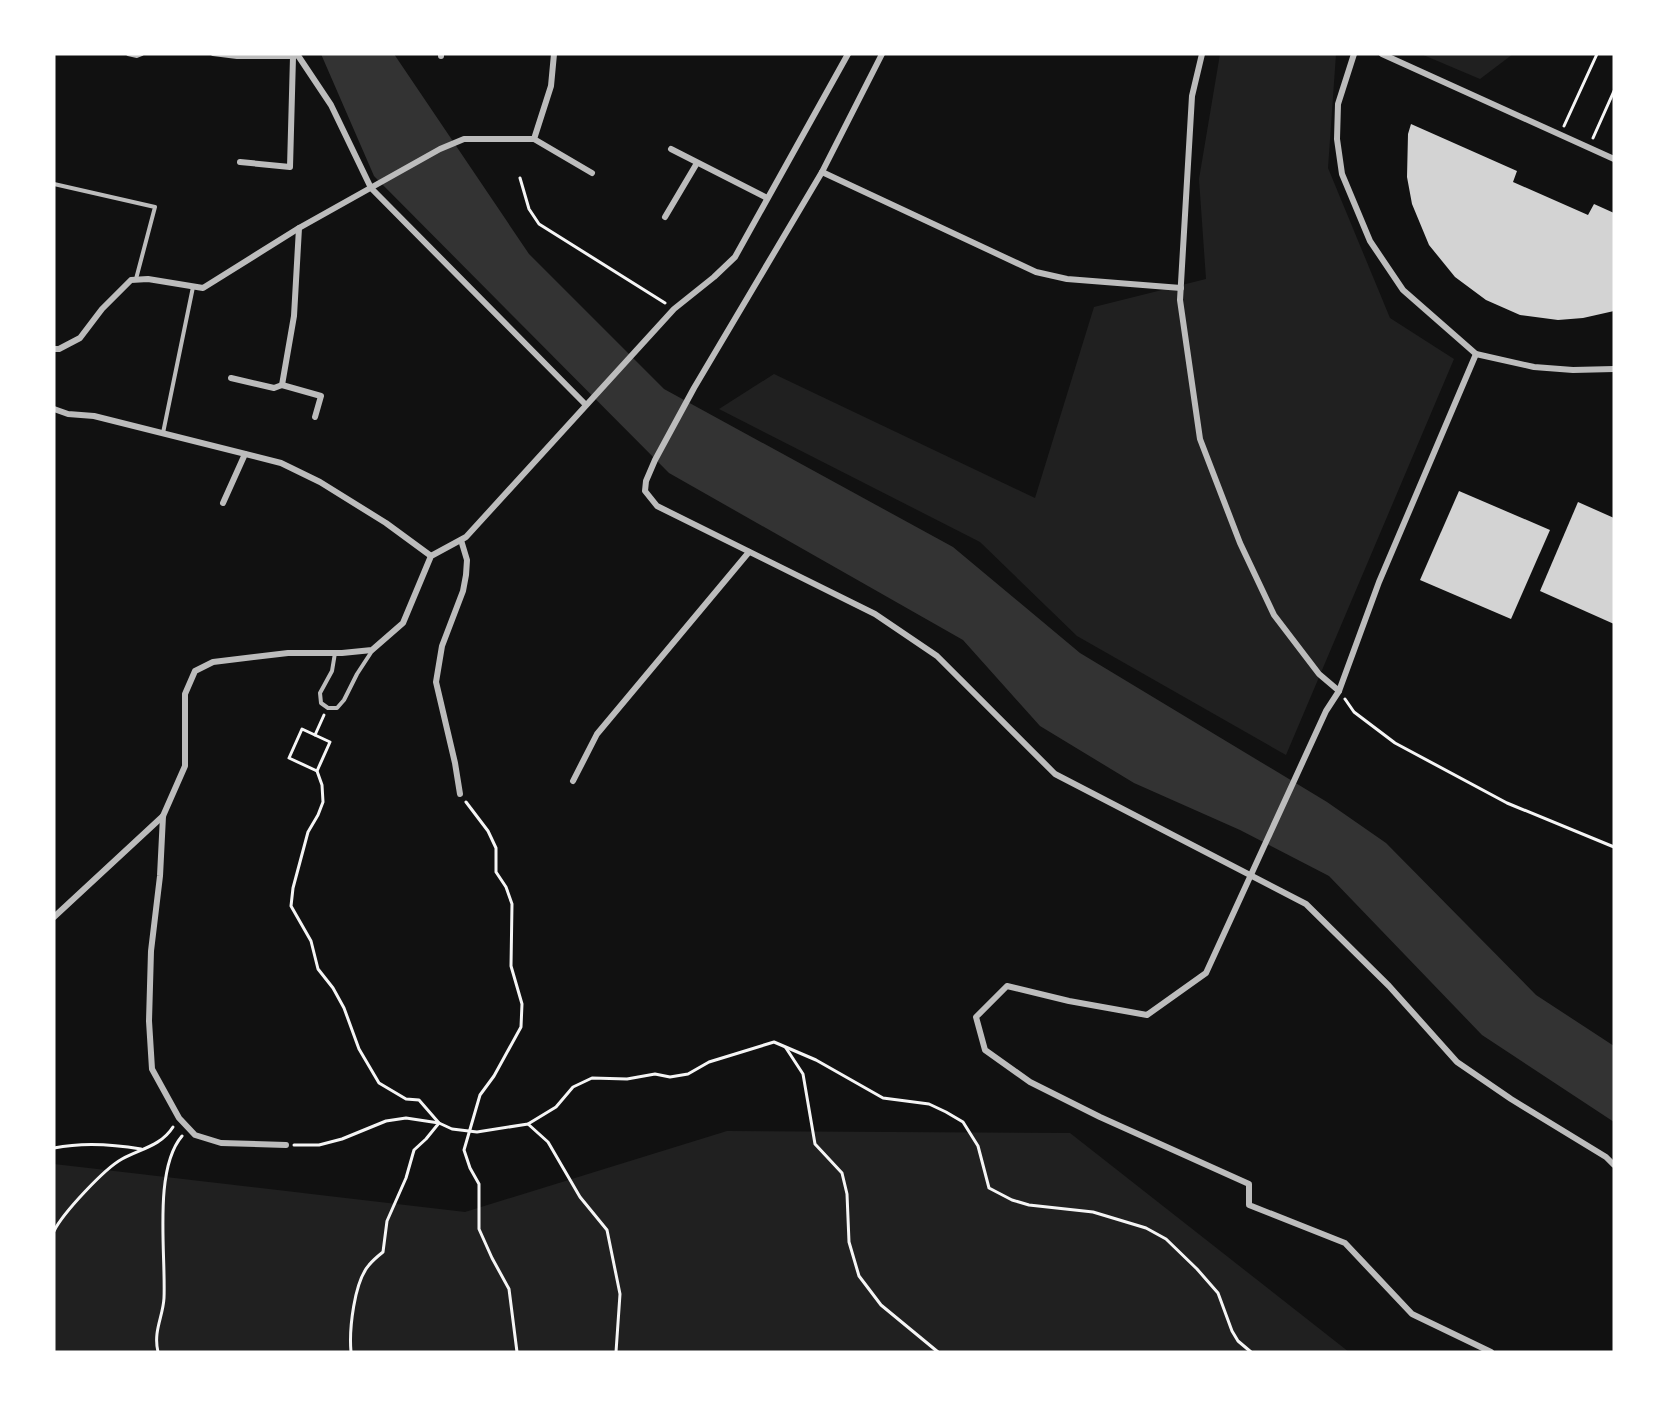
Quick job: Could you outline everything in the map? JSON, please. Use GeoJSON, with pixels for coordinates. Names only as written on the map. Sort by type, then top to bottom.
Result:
{"type":"FeatureCollection","features":[{"type":"Feature","properties":{"kind":"street"},"geometry":{"type":"LineString","coordinates":[[534,139],[551,86],[554,54]]}},
{"type":"Feature","properties":{"kind":"street"},"geometry":{"type":"LineString","coordinates":[[286,1145],[221,1143],[195,1135],[178,1118],[152,1070],[149,1021],[150,951],[160,876],[164,816],[185,766],[186,694],[195,671],[213,662],[288,653],[372,650],[403,622],[431,556],[466,537],[635,349],[674,309],[735,257],[848,54]]}},
{"type":"Feature","properties":{"kind":"street"},"geometry":{"type":"LineString","coordinates":[[882,54],[822,172],[694,388],[655,460],[646,481],[645,491],[657,506],[875,614],[937,656],[1054,774],[1306,904],[1389,986],[1457,1062],[1511,1099],[1606,1157],[1614,1165]]}},
{"type":"Feature","properties":{"kind":"street"},"geometry":{"type":"LineString","coordinates":[[1202,54],[1192,96],[1180,300],[1200,439],[1240,543],[1274,615],[1318,674],[1339,691]]}},
{"type":"Feature","properties":{"kind":"street"},"geometry":{"type":"LineString","coordinates":[[1354,54],[1338,104],[1337,139],[1342,174],[1370,241],[1403,290],[1476,354],[1534,367],[1573,370],[1614,369]]}},
{"type":"Feature","properties":{"kind":"street"},"geometry":{"type":"LineString","coordinates":[[1382,54],[1614,159]]}},
{"type":"Feature","properties":{"kind":"street"},"geometry":{"type":"LineString","coordinates":[[240,162],[290,167],[296,55]]}},
{"type":"Feature","properties":{"kind":"street"},"geometry":{"type":"LineString","coordinates":[[296,55],[331,105],[370,188],[587,402]]}},
{"type":"Feature","properties":{"kind":"street"},"geometry":{"type":"LineString","coordinates":[[54,349],[59,349],[80,338],[121,288],[131,280],[148,279],[203,288],[299,228],[440,149],[464,140],[534,139],[592,173]]}},
{"type":"Feature","properties":{"kind":"street"},"geometry":{"type":"LineString","coordinates":[[671,149],[767,198]]}},
{"type":"Feature","properties":{"kind":"street"},"geometry":{"type":"LineString","coordinates":[[665,217],[697,162]]}},
{"type":"Feature","properties":{"kind":"street"},"geometry":{"type":"LineString","coordinates":[[822,172],[1036,272],[1067,279],[1181,288]]}},
{"type":"Feature","properties":{"kind":"street"},"geometry":{"type":"LineString","coordinates":[[282,385],[294,316],[299,228]]}},
{"type":"Feature","properties":{"kind":"street"},"geometry":{"type":"LineString","coordinates":[[1476,354],[1379,582],[1339,691],[1326,711],[1301,763],[1206,973],[1147,1015],[1069,1001],[1007,986],[975,1017],[985,1050],[1030,1082],[1100,1117],[1249,1184],[1249,1205],[1345,1243],[1412,1314],[1491,1352]]}},
{"type":"Feature","properties":{"kind":"street"},"geometry":{"type":"LineString","coordinates":[[231,378],[274,388],[282,385],[321,396],[315,417]]}},
{"type":"Feature","properties":{"kind":"street"},"geometry":{"type":"LineString","coordinates":[[54,409],[68,414],[94,416],[281,463],[320,482],[431,556]]}},
{"type":"Feature","properties":{"kind":"street"},"geometry":{"type":"LineString","coordinates":[[223,503],[245,454]]}},
{"type":"Feature","properties":{"kind":"street"},"geometry":{"type":"LineString","coordinates":[[460,540],[467,560],[466,575],[463,591],[442,646],[436,682],[460,794]]}},
{"type":"Feature","properties":{"kind":"street"},"geometry":{"type":"LineString","coordinates":[[573,781],[597,735],[749,552]]}},
{"type":"Feature","properties":{"kind":"street"},"geometry":{"type":"LineString","coordinates":[[54,917],[164,816]]}},
{"type":"Feature","properties":{"kind":"lane"},"geometry":{"type":"LineString","coordinates":[[128,54],[137,56],[142,54]]}},
{"type":"Feature","properties":{"kind":"lane"},"geometry":{"type":"LineString","coordinates":[[213,54],[237,57],[296,55]]}},
{"type":"Feature","properties":{"kind":"lane"},"geometry":{"type":"LineString","coordinates":[[54,184],[155,207],[136,280]]}},
{"type":"Feature","properties":{"kind":"lane"},"geometry":{"type":"LineString","coordinates":[[162,433],[193,286]]}},
{"type":"Feature","properties":{"kind":"lane"},"geometry":{"type":"LineString","coordinates":[[334,653],[332,671],[320,693],[321,703],[328,708],[337,708],[344,700],[372,650]]}},
{"type":"Feature","properties":{"kind":"path"},"geometry":{"type":"LineString","coordinates":[[1561,134],[1597,54]]}},
{"type":"Feature","properties":{"kind":"path"},"geometry":{"type":"LineString","coordinates":[[1589,147],[1614,91]]}},
{"type":"Feature","properties":{"kind":"path"},"geometry":{"type":"LineString","coordinates":[[520,178],[529,209],[539,224],[674,309]]}},
{"type":"Feature","properties":{"kind":"path"},"geometry":{"type":"LineString","coordinates":[[1339,691],[1354,712],[1395,743],[1507,803],[1614,847]]}},
{"type":"Feature","properties":{"kind":"path"},"geometry":{"type":"LineString","coordinates":[[315,735],[328,708]]}},
{"type":"Feature","properties":{"kind":"path"},"geometry":{"type":"LineString","coordinates":[[317,771],[289,758],[302,729],[330,742],[317,771],[322,785],[323,802],[308,832],[293,888],[291,906],[311,941],[318,969],[333,988],[344,1008],[359,1049],[379,1083],[406,1099],[419,1100],[439,1123]]}},
{"type":"Feature","properties":{"kind":"path"},"geometry":{"type":"LineString","coordinates":[[460,794],[488,831],[496,848],[496,872],[506,886],[512,904],[511,966],[522,1004],[521,1027],[494,1076],[480,1095],[464,1150],[479,1184],[479,1229],[509,1289],[518,1352]]}},
{"type":"Feature","properties":{"kind":"path"},"geometry":{"type":"LineString","coordinates":[[286,1145],[319,1145],[342,1139],[386,1121],[406,1118],[439,1123],[452,1129],[477,1132],[528,1124],[556,1107],[573,1087],[592,1078],[627,1079],[655,1074],[670,1077],[688,1074],[709,1062],[774,1042],[816,1060],[883,1098],[929,1104],[963,1122],[978,1146],[989,1188],[1012,1200],[1029,1205],[1093,1212],[1146,1228],[1166,1239],[1218,1293],[1232,1331],[1238,1341],[1251,1352]]}},
{"type":"Feature","properties":{"kind":"path"},"geometry":{"type":"LineString","coordinates":[[785,1047],[803,1074],[815,1144],[842,1173],[847,1194],[849,1242],[859,1276],[881,1305],[939,1352]]}},
{"type":"Feature","properties":{"kind":"path"},"geometry":{"type":"LineString","coordinates":[[54,1231],[91,1185],[120,1160],[152,1146],[168,1135],[178,1118]]}},
{"type":"Feature","properties":{"kind":"path"},"geometry":{"type":"LineString","coordinates":[[351,1352],[349,1334],[360,1280],[368,1266],[383,1252],[387,1221],[406,1178],[414,1150],[439,1123]]}},
{"type":"Feature","properties":{"kind":"path"},"geometry":{"type":"LineString","coordinates":[[528,1124],[548,1142],[580,1197],[607,1230],[620,1294],[615,1352]]}},
{"type":"Feature","properties":{"kind":"path"},"geometry":{"type":"LineString","coordinates":[[158,1352],[157,1326],[164,1302],[164,1193],[169,1158],[176,1143],[189,1128]]}},
{"type":"Feature","properties":{"kind":"path"},"geometry":{"type":"LineString","coordinates":[[54,1148],[71,1144],[95,1144],[144,1150]]}},
{"type":"Feature","properties":{"kind":"shaded area"},"geometry":{"type":"Polygon","coordinates":[[[321,54],[394,54],[529,254],[664,389],[953,547],[1080,653],[1327,802],[1386,843],[1536,995],[1614,1046],[1614,1122],[1482,1035],[1329,876],[1240,830],[1134,783],[1040,726],[963,640],[669,473],[374,176],[321,54]]]}},
{"type":"Feature","properties":{"kind":"shaded area"},"geometry":{"type":"Polygon","coordinates":[[[1220,54],[1336,54],[1328,168],[1390,318],[1454,359],[1286,755],[1077,636],[980,542],[719,409],[774,374],[1035,498],[1094,307],[1206,279],[1199,179],[1220,54]]]}},
{"type":"Feature","properties":{"kind":"shaded area"},"geometry":{"type":"Polygon","coordinates":[[[1421,54],[1513,54],[1480,79],[1421,54]]]}},
{"type":"Feature","properties":{"kind":"shaded area"},"geometry":{"type":"Polygon","coordinates":[[[727,1131],[1070,1133],[1349,1352],[54,1352],[54,1164],[465,1212],[727,1131]]]}},
{"type":"Feature","properties":{"kind":"building"},"geometry":{"type":"Polygon","coordinates":[[[1411,124],[1517,171],[1513,182],[1588,215],[1594,204],[1614,213],[1614,311],[1583,318],[1558,320],[1520,315],[1486,300],[1455,277],[1429,245],[1412,204],[1407,177],[1408,134],[1411,124]]]}},
{"type":"Feature","properties":{"kind":"building"},"geometry":{"type":"Polygon","coordinates":[[[1459,491],[1550,530],[1511,619],[1420,580],[1459,491]]]}},
{"type":"Feature","properties":{"kind":"building"},"geometry":{"type":"Polygon","coordinates":[[[1578,502],[1614,518],[1614,624],[1540,591],[1578,502]]]}}]}
